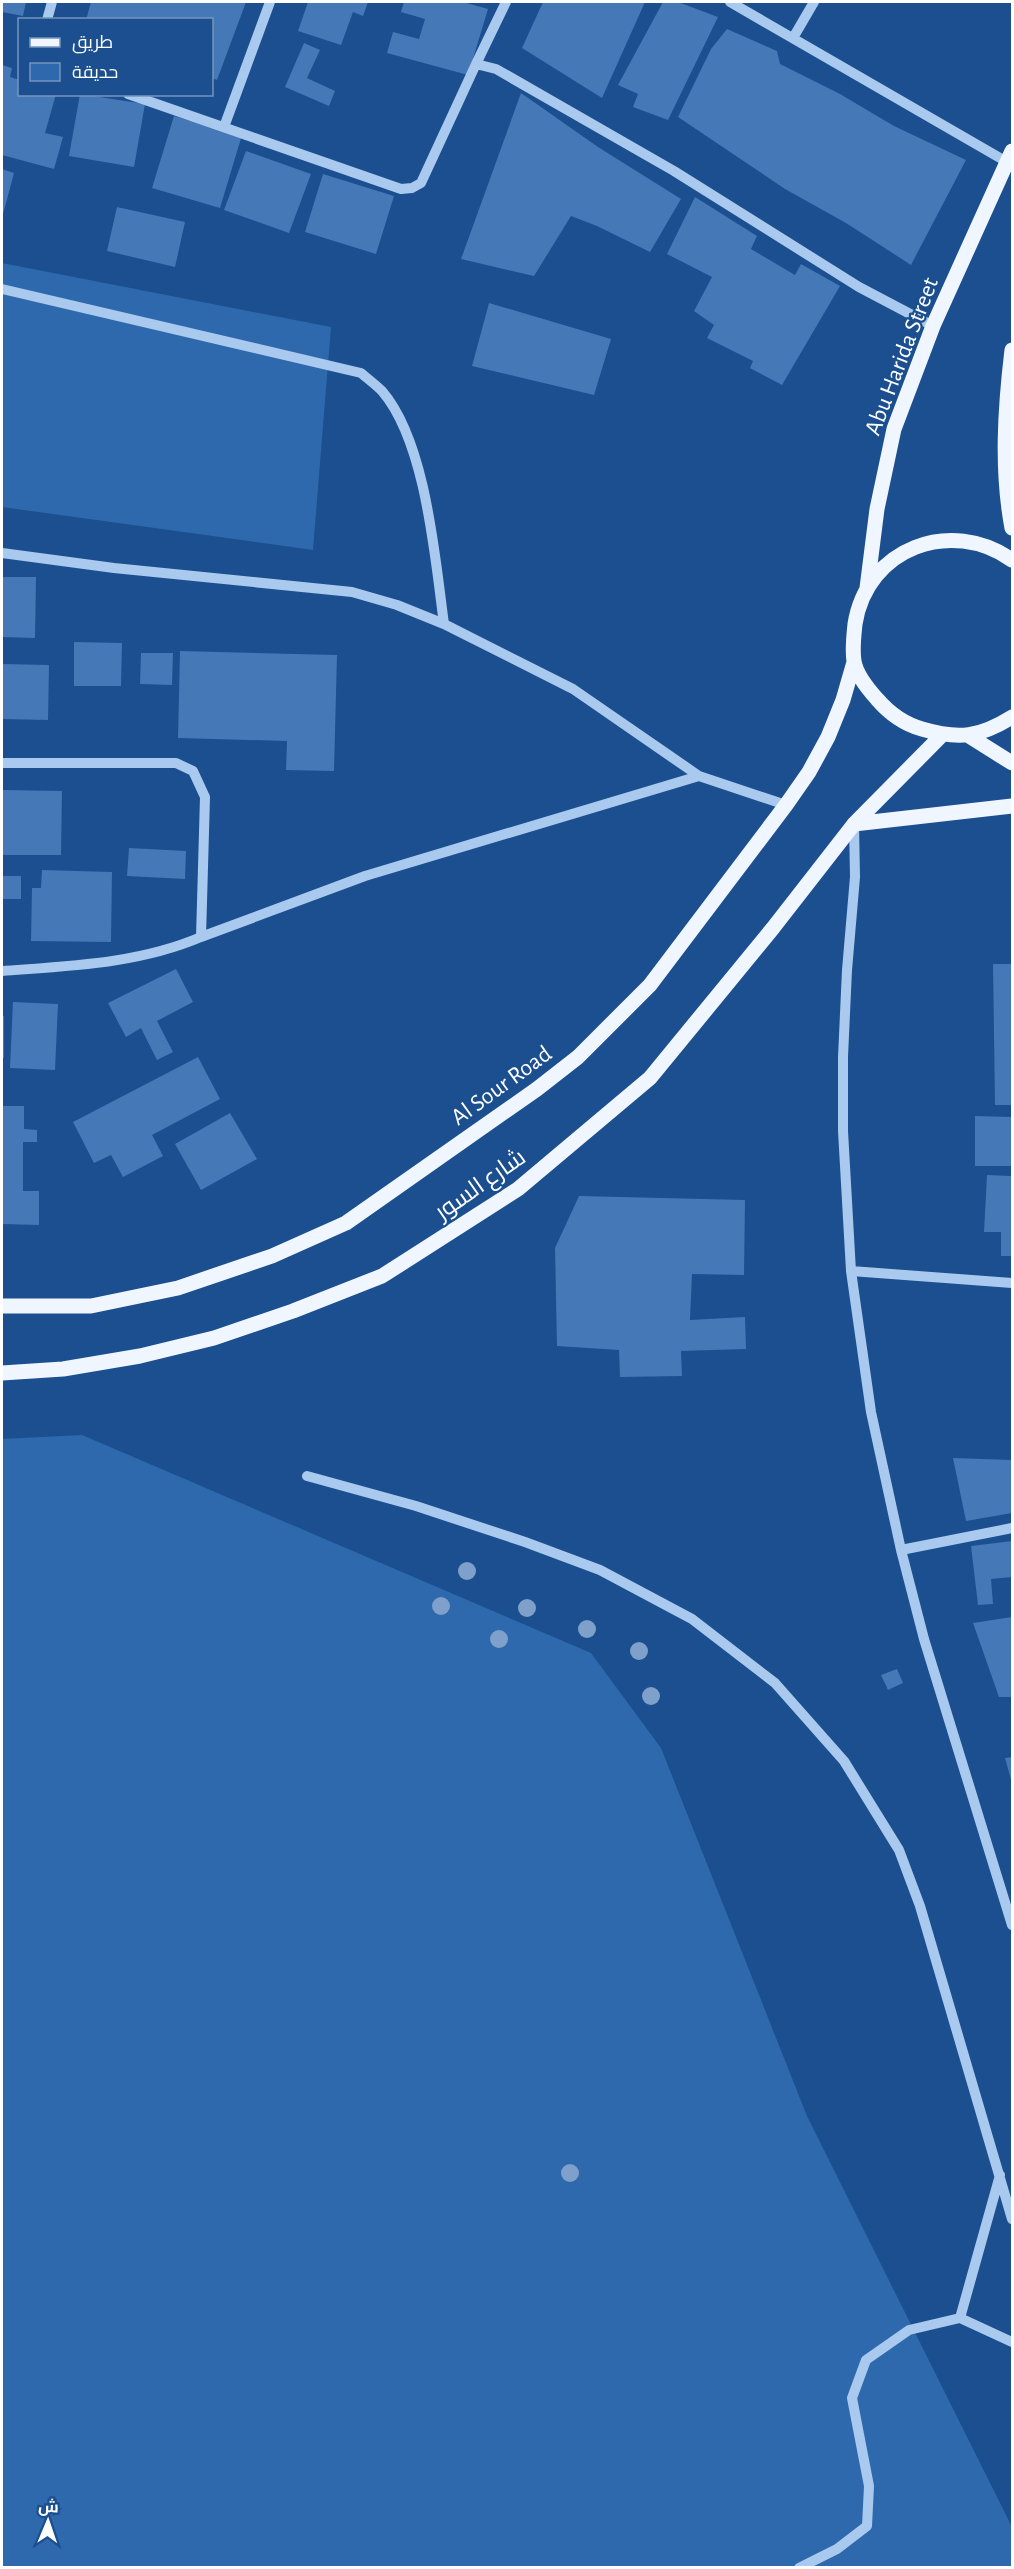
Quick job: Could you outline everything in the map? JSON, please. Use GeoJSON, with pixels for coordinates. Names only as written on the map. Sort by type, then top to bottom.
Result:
{"type":"FeatureCollection","features":[{"type":"Feature","properties":{"kind":"main road","name":"Abu Harida Street"},"geometry":{"type":"LineString","coordinates":[[867,588],[884,469],[907,390],[933,326],[1010,156]]}},
{"type":"Feature","properties":{"kind":"main road"},"geometry":{"type":"LineString","coordinates":[[1012,350],[1005,446],[1008,507],[1012,528]]}},
{"type":"Feature","properties":{"kind":"main road"},"geometry":{"type":"LineString","coordinates":[[1012,560],[999,550],[975,541],[951,539],[926,542],[896,558],[883,568],[867,588],[857,611],[853,637],[854,662],[868,688],[888,711],[913,727],[942,735],[969,736],[992,729],[1012,717]]}},
{"type":"Feature","properties":{"kind":"main road","name":"Al Sour Road"},"geometry":{"type":"LineString","coordinates":[[2,1306],[91,1306],[178,1288],[272,1256],[346,1222],[537,1089],[615,1022],[650,985],[786,805],[809,772],[828,737],[843,700],[854,662]]}},
{"type":"Feature","properties":{"kind":"main road","name":"شارع السور"},"geometry":{"type":"LineString","coordinates":[[2,1373],[63,1369],[140,1356],[214,1338],[293,1311],[382,1276],[509,1195],[650,1078],[773,928],[854,824],[942,735]]}},
{"type":"Feature","properties":{"kind":"main road"},"geometry":{"type":"LineString","coordinates":[[969,736],[1012,763]]}},
{"type":"Feature","properties":{"kind":"main road"},"geometry":{"type":"LineString","coordinates":[[854,824],[1012,806]]}},
{"type":"Feature","properties":{"kind":"street"},"geometry":{"type":"LineString","coordinates":[[48,18],[52,2]]}},
{"type":"Feature","properties":{"kind":"street"},"geometry":{"type":"LineString","coordinates":[[224,127],[270,2]]}},
{"type":"Feature","properties":{"kind":"street"},"geometry":{"type":"LineString","coordinates":[[134,96],[357,176],[400,189],[412,188],[421,183],[506,2]]}},
{"type":"Feature","properties":{"kind":"street"},"geometry":{"type":"LineString","coordinates":[[730,2],[1010,156]]}},
{"type":"Feature","properties":{"kind":"street"},"geometry":{"type":"LineString","coordinates":[[793,38],[814,2]]}},
{"type":"Feature","properties":{"kind":"street"},"geometry":{"type":"LineString","coordinates":[[476,64],[496,69],[674,171],[859,287],[933,326]]}},
{"type":"Feature","properties":{"kind":"street"},"geometry":{"type":"LineString","coordinates":[[2,290],[361,373],[382,392],[406,430],[427,503],[444,624]]}},
{"type":"Feature","properties":{"kind":"street"},"geometry":{"type":"LineString","coordinates":[[2,553],[114,568],[352,592],[397,605],[444,624],[573,688],[699,776],[786,805]]}},
{"type":"Feature","properties":{"kind":"street"},"geometry":{"type":"LineString","coordinates":[[2,763],[176,763],[193,771],[206,797],[201,937]]}},
{"type":"Feature","properties":{"kind":"street"},"geometry":{"type":"LineString","coordinates":[[2,971],[93,964],[160,952],[365,876],[699,776]]}},
{"type":"Feature","properties":{"kind":"street"},"geometry":{"type":"LineString","coordinates":[[854,824],[855,877],[843,1057],[843,1131],[851,1271],[871,1412],[901,1550],[924,1639],[1010,1903],[1012,1925]]}},
{"type":"Feature","properties":{"kind":"street"},"geometry":{"type":"LineString","coordinates":[[851,1271],[1012,1283]]}},
{"type":"Feature","properties":{"kind":"street"},"geometry":{"type":"LineString","coordinates":[[307,1476],[416,1506],[525,1542],[600,1570],[692,1619],[775,1683],[844,1761],[899,1850],[920,1905],[1012,2219]]}},
{"type":"Feature","properties":{"kind":"street"},"geometry":{"type":"LineString","coordinates":[[901,1550],[1012,1528]]}},
{"type":"Feature","properties":{"kind":"street"},"geometry":{"type":"LineString","coordinates":[[960,2318],[1000,2175]]}},
{"type":"Feature","properties":{"kind":"street"},"geometry":{"type":"LineString","coordinates":[[799,2568],[837,2549],[867,2526],[869,2486],[852,2398],[866,2360],[909,2330],[960,2318],[1012,2342]]}},
{"type":"Feature","properties":{"kind":"green space"},"geometry":{"type":"Polygon","coordinates":[[[2,263],[331,327],[313,550],[2,507],[2,263]]]}},
{"type":"Feature","properties":{"kind":"green space"},"geometry":{"type":"Polygon","coordinates":[[[82,1435],[591,1653],[661,1748],[807,2116],[1012,2527],[1012,2567],[2,2567],[2,1439],[82,1435]]]}},
{"type":"Feature","properties":{"kind":"building"},"geometry":{"type":"Polygon","coordinates":[[[2,2],[26,2],[23,16],[2,12],[2,2]]]}},
{"type":"Feature","properties":{"kind":"building"},"geometry":{"type":"Polygon","coordinates":[[[91,2],[246,2],[217,80],[213,78],[213,18],[87,18],[91,2]]]}},
{"type":"Feature","properties":{"kind":"building"},"geometry":{"type":"Polygon","coordinates":[[[308,2],[368,2],[363,16],[353,12],[341,45],[298,31],[308,2]]]}},
{"type":"Feature","properties":{"kind":"building"},"geometry":{"type":"Polygon","coordinates":[[[404,2],[463,2],[488,9],[468,75],[387,53],[393,32],[419,39],[425,19],[401,12],[404,2]]]}},
{"type":"Feature","properties":{"kind":"building"},"geometry":{"type":"Polygon","coordinates":[[[543,2],[645,2],[602,98],[522,48],[543,2]]]}},
{"type":"Feature","properties":{"kind":"building"},"geometry":{"type":"Polygon","coordinates":[[[663,2],[678,2],[718,17],[668,120],[633,107],[638,94],[618,85],[663,2]]]}},
{"type":"Feature","properties":{"kind":"building"},"geometry":{"type":"Polygon","coordinates":[[[727,29],[777,51],[780,64],[840,94],[894,126],[966,160],[911,265],[846,223],[785,189],[678,117],[711,49],[727,29]]]}},
{"type":"Feature","properties":{"kind":"building"},"geometry":{"type":"Polygon","coordinates":[[[304,43],[320,50],[307,78],[335,91],[329,106],[285,87],[304,43]]]}},
{"type":"Feature","properties":{"kind":"building"},"geometry":{"type":"Polygon","coordinates":[[[2,65],[12,68],[10,77],[18,79],[18,96],[55,96],[45,133],[63,137],[54,169],[2,155],[2,65]]]}},
{"type":"Feature","properties":{"kind":"building"},"geometry":{"type":"Polygon","coordinates":[[[521,93],[598,147],[681,199],[650,252],[571,216],[534,276],[461,259],[521,93]]]}},
{"type":"Feature","properties":{"kind":"building"},"geometry":{"type":"Polygon","coordinates":[[[80,96],[145,104],[134,167],[69,156],[80,96]]]}},
{"type":"Feature","properties":{"kind":"building"},"geometry":{"type":"Polygon","coordinates":[[[174,116],[242,135],[220,208],[152,188],[174,116]]]}},
{"type":"Feature","properties":{"kind":"building"},"geometry":{"type":"Polygon","coordinates":[[[246,151],[311,174],[289,233],[224,210],[246,151]]]}},
{"type":"Feature","properties":{"kind":"building"},"geometry":{"type":"Polygon","coordinates":[[[2,169],[14,173],[2,218],[2,169]]]}},
{"type":"Feature","properties":{"kind":"building"},"geometry":{"type":"Polygon","coordinates":[[[323,174],[394,196],[376,254],[305,232],[323,174]]]}},
{"type":"Feature","properties":{"kind":"building"},"geometry":{"type":"Polygon","coordinates":[[[695,197],[757,236],[751,249],[795,275],[801,264],[840,286],[782,385],[750,368],[753,361],[707,338],[714,325],[694,311],[712,277],[667,254],[695,197]]]}},
{"type":"Feature","properties":{"kind":"building"},"geometry":{"type":"Polygon","coordinates":[[[117,207],[185,222],[175,267],[107,251],[117,207]]]}},
{"type":"Feature","properties":{"kind":"building"},"geometry":{"type":"Polygon","coordinates":[[[489,303],[611,339],[594,395],[472,366],[489,303]]]}},
{"type":"Feature","properties":{"kind":"building"},"geometry":{"type":"Polygon","coordinates":[[[2,577],[36,577],[35,638],[2,637],[2,577]]]}},
{"type":"Feature","properties":{"kind":"building"},"geometry":{"type":"Polygon","coordinates":[[[74,642],[122,643],[121,686],[74,686],[74,642]]]}},
{"type":"Feature","properties":{"kind":"building"},"geometry":{"type":"Polygon","coordinates":[[[180,651],[337,655],[334,771],[286,770],[287,741],[178,738],[180,651]]]}},
{"type":"Feature","properties":{"kind":"building"},"geometry":{"type":"Polygon","coordinates":[[[141,653],[173,653],[172,685],[140,684],[141,653]]]}},
{"type":"Feature","properties":{"kind":"building"},"geometry":{"type":"Polygon","coordinates":[[[2,664],[49,665],[48,720],[2,719],[2,664]]]}},
{"type":"Feature","properties":{"kind":"building"},"geometry":{"type":"Polygon","coordinates":[[[2,790],[62,791],[61,855],[2,855],[2,790]]]}},
{"type":"Feature","properties":{"kind":"building"},"geometry":{"type":"Polygon","coordinates":[[[129,848],[186,851],[185,879],[127,876],[129,848]]]}},
{"type":"Feature","properties":{"kind":"building"},"geometry":{"type":"Polygon","coordinates":[[[42,870],[112,872],[111,942],[31,941],[32,888],[41,888],[42,870]]]}},
{"type":"Feature","properties":{"kind":"building"},"geometry":{"type":"Polygon","coordinates":[[[2,876],[21,876],[21,899],[2,899],[2,876]]]}},
{"type":"Feature","properties":{"kind":"building"},"geometry":{"type":"Polygon","coordinates":[[[993,964],[1012,964],[1012,1105],[995,1105],[993,964]]]}},
{"type":"Feature","properties":{"kind":"building"},"geometry":{"type":"Polygon","coordinates":[[[176,969],[193,1002],[157,1021],[173,1052],[157,1060],[141,1028],[126,1037],[108,1003],[176,969]]]}},
{"type":"Feature","properties":{"kind":"building"},"geometry":{"type":"Polygon","coordinates":[[[13,1002],[58,1004],[55,1070],[10,1068],[13,1002]]]}},
{"type":"Feature","properties":{"kind":"building"},"geometry":{"type":"Polygon","coordinates":[[[2,1016],[4,1016],[4,1058],[2,1058],[2,1016]]]}},
{"type":"Feature","properties":{"kind":"building"},"geometry":{"type":"Polygon","coordinates":[[[198,1057],[220,1099],[152,1135],[163,1156],[123,1177],[111,1155],[94,1163],[73,1122],[198,1057]]]}},
{"type":"Feature","properties":{"kind":"building"},"geometry":{"type":"Polygon","coordinates":[[[2,1106],[24,1106],[24,1129],[37,1130],[37,1142],[23,1142],[23,1191],[39,1191],[39,1225],[2,1224],[2,1106]]]}},
{"type":"Feature","properties":{"kind":"building"},"geometry":{"type":"Polygon","coordinates":[[[230,1113],[257,1159],[201,1190],[175,1144],[230,1113]]]}},
{"type":"Feature","properties":{"kind":"building"},"geometry":{"type":"Polygon","coordinates":[[[975,1116],[1012,1117],[1012,1166],[975,1166],[975,1116]]]}},
{"type":"Feature","properties":{"kind":"building"},"geometry":{"type":"Polygon","coordinates":[[[987,1175],[1012,1176],[1012,1256],[1001,1256],[1001,1232],[984,1232],[987,1175]]]}},
{"type":"Feature","properties":{"kind":"building"},"geometry":{"type":"Polygon","coordinates":[[[579,1196],[745,1200],[744,1275],[692,1274],[690,1320],[745,1317],[746,1349],[681,1351],[682,1376],[620,1377],[619,1350],[557,1346],[555,1248],[579,1196]]]}},
{"type":"Feature","properties":{"kind":"building"},"geometry":{"type":"Polygon","coordinates":[[[953,1458],[1012,1460],[1012,1513],[966,1521],[953,1458]]]}},
{"type":"Feature","properties":{"kind":"building"},"geometry":{"type":"Polygon","coordinates":[[[1012,1541],[1012,1577],[991,1579],[993,1604],[978,1605],[971,1546],[1012,1541]]]}},
{"type":"Feature","properties":{"kind":"building"},"geometry":{"type":"Polygon","coordinates":[[[1012,1617],[1012,1697],[999,1697],[973,1623],[1012,1617]]]}},
{"type":"Feature","properties":{"kind":"building"},"geometry":{"type":"Polygon","coordinates":[[[897,1669],[903,1683],[888,1690],[881,1675],[897,1669]]]}},
{"type":"Feature","properties":{"kind":"building"},"geometry":{"type":"Polygon","coordinates":[[[1012,1757],[1012,1783],[1005,1758],[1012,1757]]]}}]}
